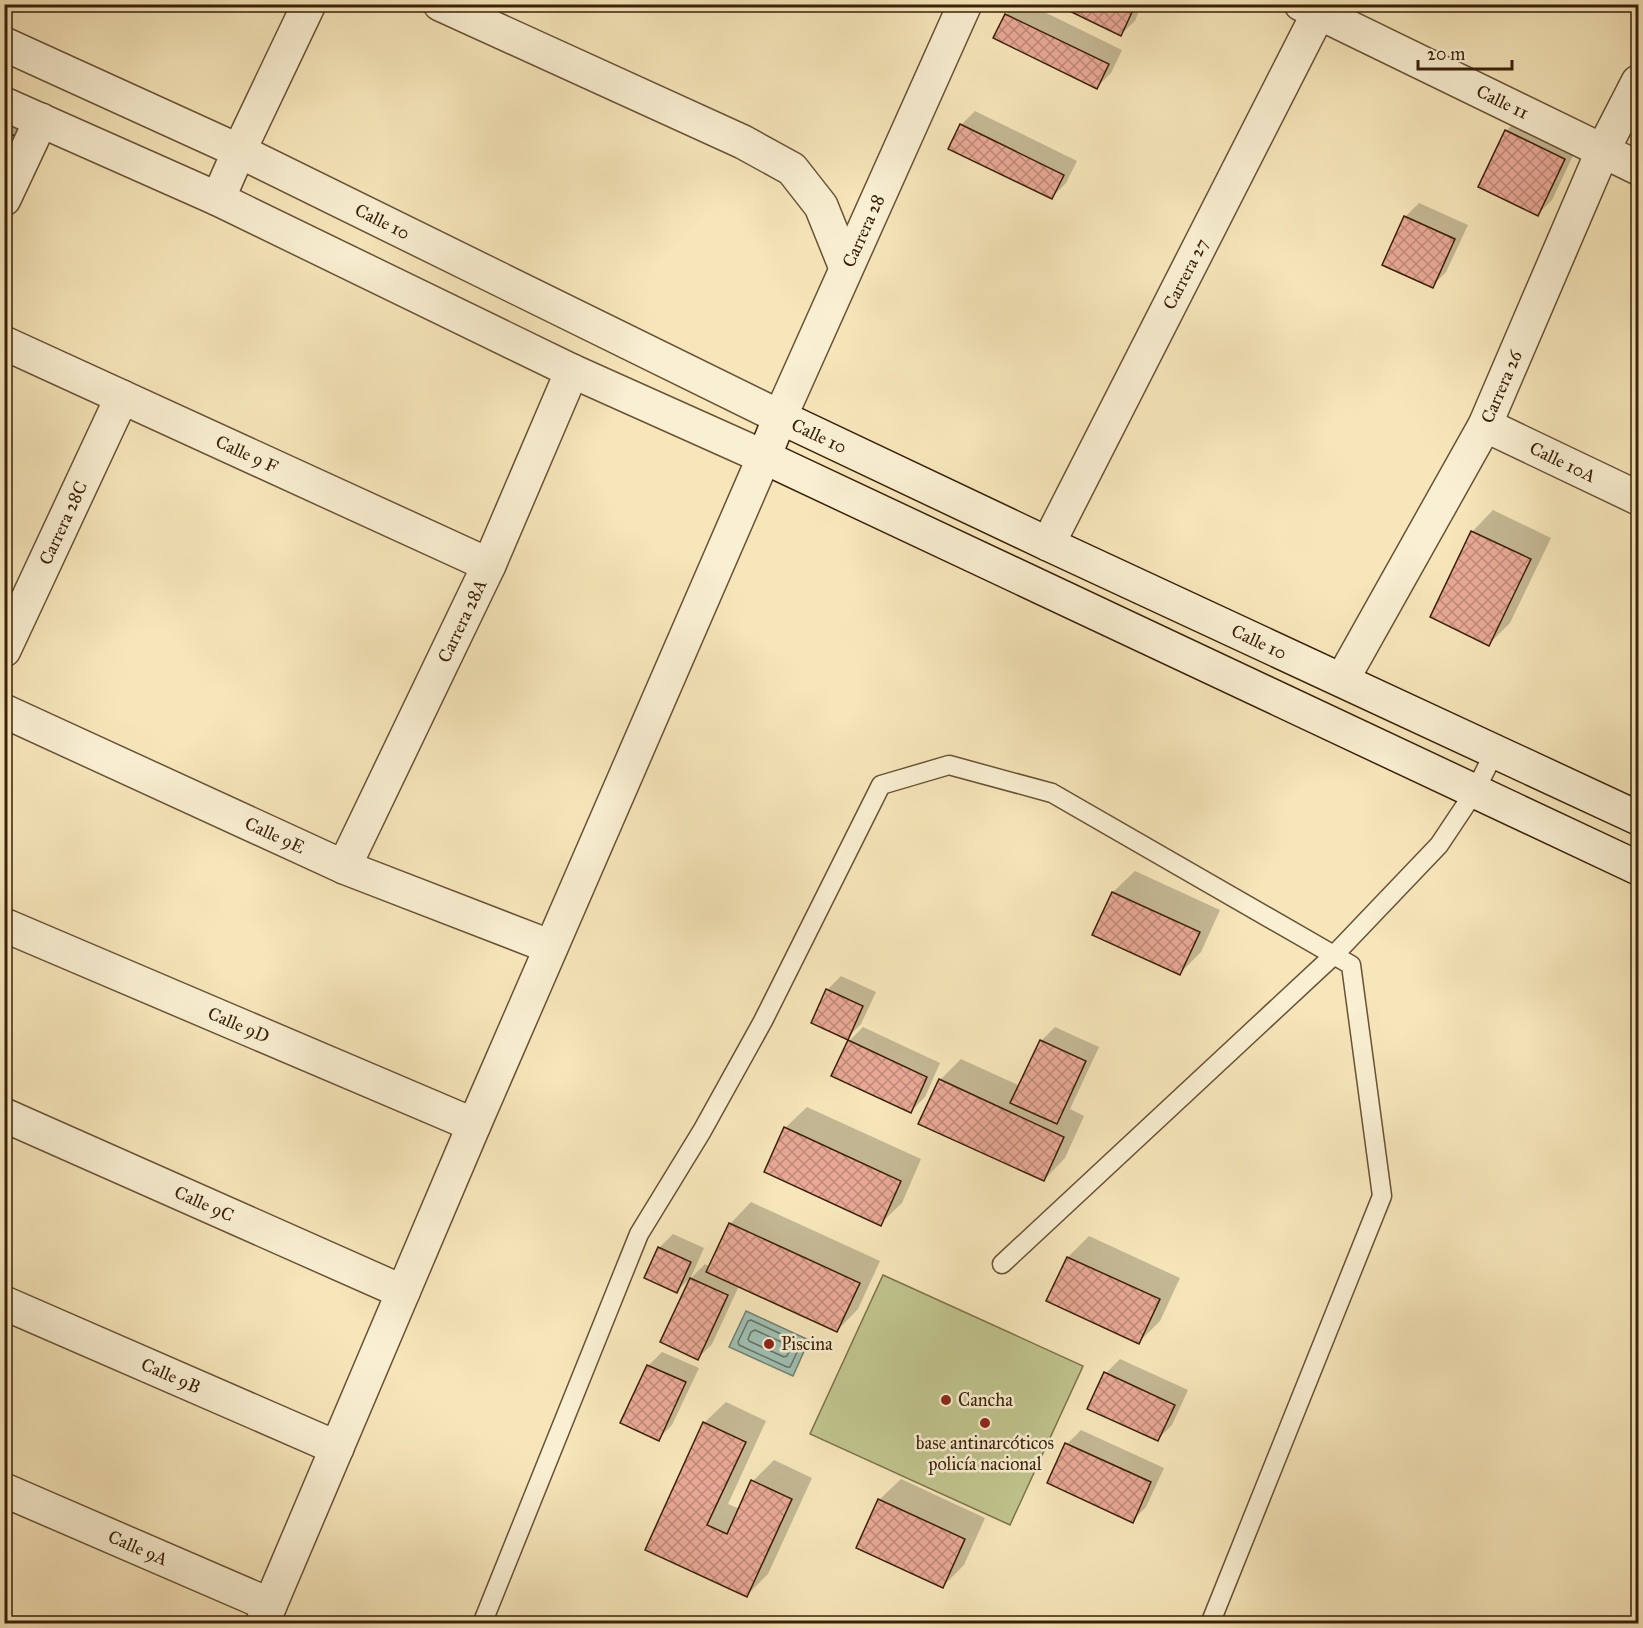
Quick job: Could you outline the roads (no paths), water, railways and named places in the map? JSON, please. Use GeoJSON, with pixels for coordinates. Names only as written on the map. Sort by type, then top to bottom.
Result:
{"type":"FeatureCollection","features":[{"type":"Feature","properties":{"kind":"street"},"geometry":{"type":"LineString","coordinates":[[218,199],[309,4]]}},
{"type":"Feature","properties":{"kind":"street"},"geometry":{"type":"LineString","coordinates":[[440,4],[743,142],[792,169],[821,206],[846,268]]}},
{"type":"Feature","properties":{"kind":"street","name":"Carrera 28"},"geometry":{"type":"LineString","coordinates":[[266,1614],[474,1125],[780,417],[965,4]]}},
{"type":"Feature","properties":{"kind":"street","name":"Calle 11"},"geometry":{"type":"LineString","coordinates":[[1314,8],[1638,168]]}},
{"type":"Feature","properties":{"kind":"street","name":"Carrera 27"},"geometry":{"type":"LineString","coordinates":[[1048,544],[1314,8]]}},
{"type":"Feature","properties":{"kind":"street","name":"Calle 10"},"geometry":{"type":"LineString","coordinates":[[4,44],[239,151],[780,417],[1048,544],[1638,818]]}},
{"type":"Feature","properties":{"kind":"street","name":"Carrera 26"},"geometry":{"type":"LineString","coordinates":[[1342,680],[1485,425],[1603,150],[1638,82]]}},
{"type":"Feature","properties":{"kind":"street"},"geometry":{"type":"LineString","coordinates":[[4,104],[218,199],[572,371],[764,457],[1638,868]]}},
{"type":"Feature","properties":{"kind":"street"},"geometry":{"type":"LineString","coordinates":[[4,199],[41,120]]}},
{"type":"Feature","properties":{"kind":"street","name":"Calle 9 F"},"geometry":{"type":"LineString","coordinates":[[4,343],[489,565]]}},
{"type":"Feature","properties":{"kind":"street","name":"Carrera 28A"},"geometry":{"type":"LineString","coordinates":[[344,867],[489,565],[572,371]]}},
{"type":"Feature","properties":{"kind":"street","name":"Carrera 28C"},"geometry":{"type":"LineString","coordinates":[[4,650],[122,397]]}},
{"type":"Feature","properties":{"kind":"street","name":"Calle 10A"},"geometry":{"type":"LineString","coordinates":[[1485,425],[1638,498]]}},
{"type":"Feature","properties":{"kind":"street","name":"Calle 9E"},"geometry":{"type":"LineString","coordinates":[[4,711],[344,867],[551,947]]}},
{"type":"Feature","properties":{"kind":"street","name":"Calle 9D"},"geometry":{"type":"LineString","coordinates":[[4,925],[474,1125]]}},
{"type":"Feature","properties":{"kind":"street","name":"Calle 9C"},"geometry":{"type":"LineString","coordinates":[[4,1115],[403,1292]]}},
{"type":"Feature","properties":{"kind":"street","name":"Calle 9B"},"geometry":{"type":"LineString","coordinates":[[4,1302],[338,1448]]}},
{"type":"Feature","properties":{"kind":"street","name":"Calle 9A"},"geometry":{"type":"LineString","coordinates":[[4,1490],[266,1614]]}},
{"type":"Feature","properties":{"kind":"lane"},"geometry":{"type":"LineString","coordinates":[[1002,1264],[1334,955],[1439,845],[1475,792],[1495,751]]}},
{"type":"Feature","properties":{"kind":"lane"},"geometry":{"type":"LineString","coordinates":[[482,1623],[639,1234],[702,1131],[763,1021],[881,785],[949,765],[1052,793],[1351,965],[1382,1196],[1210,1623]]}},
{"type":"Feature","properties":{"kind":"water","name":"Piscina"},"geometry":{"type":"Polygon","coordinates":[[[746,1311],[809,1340],[793,1376],[729,1347],[746,1311]]]}},
{"type":"Feature","properties":{"kind":"place","name":"Piscina"},"geometry":{"type":"Point","coordinates":[769,1344]}},
{"type":"Feature","properties":{"kind":"place","name":"Cancha"},"geometry":{"type":"Point","coordinates":[946,1400]}},
{"type":"Feature","properties":{"kind":"place","name":"base antinarcóticos policía nacional"},"geometry":{"type":"Point","coordinates":[985,1423]}}]}
